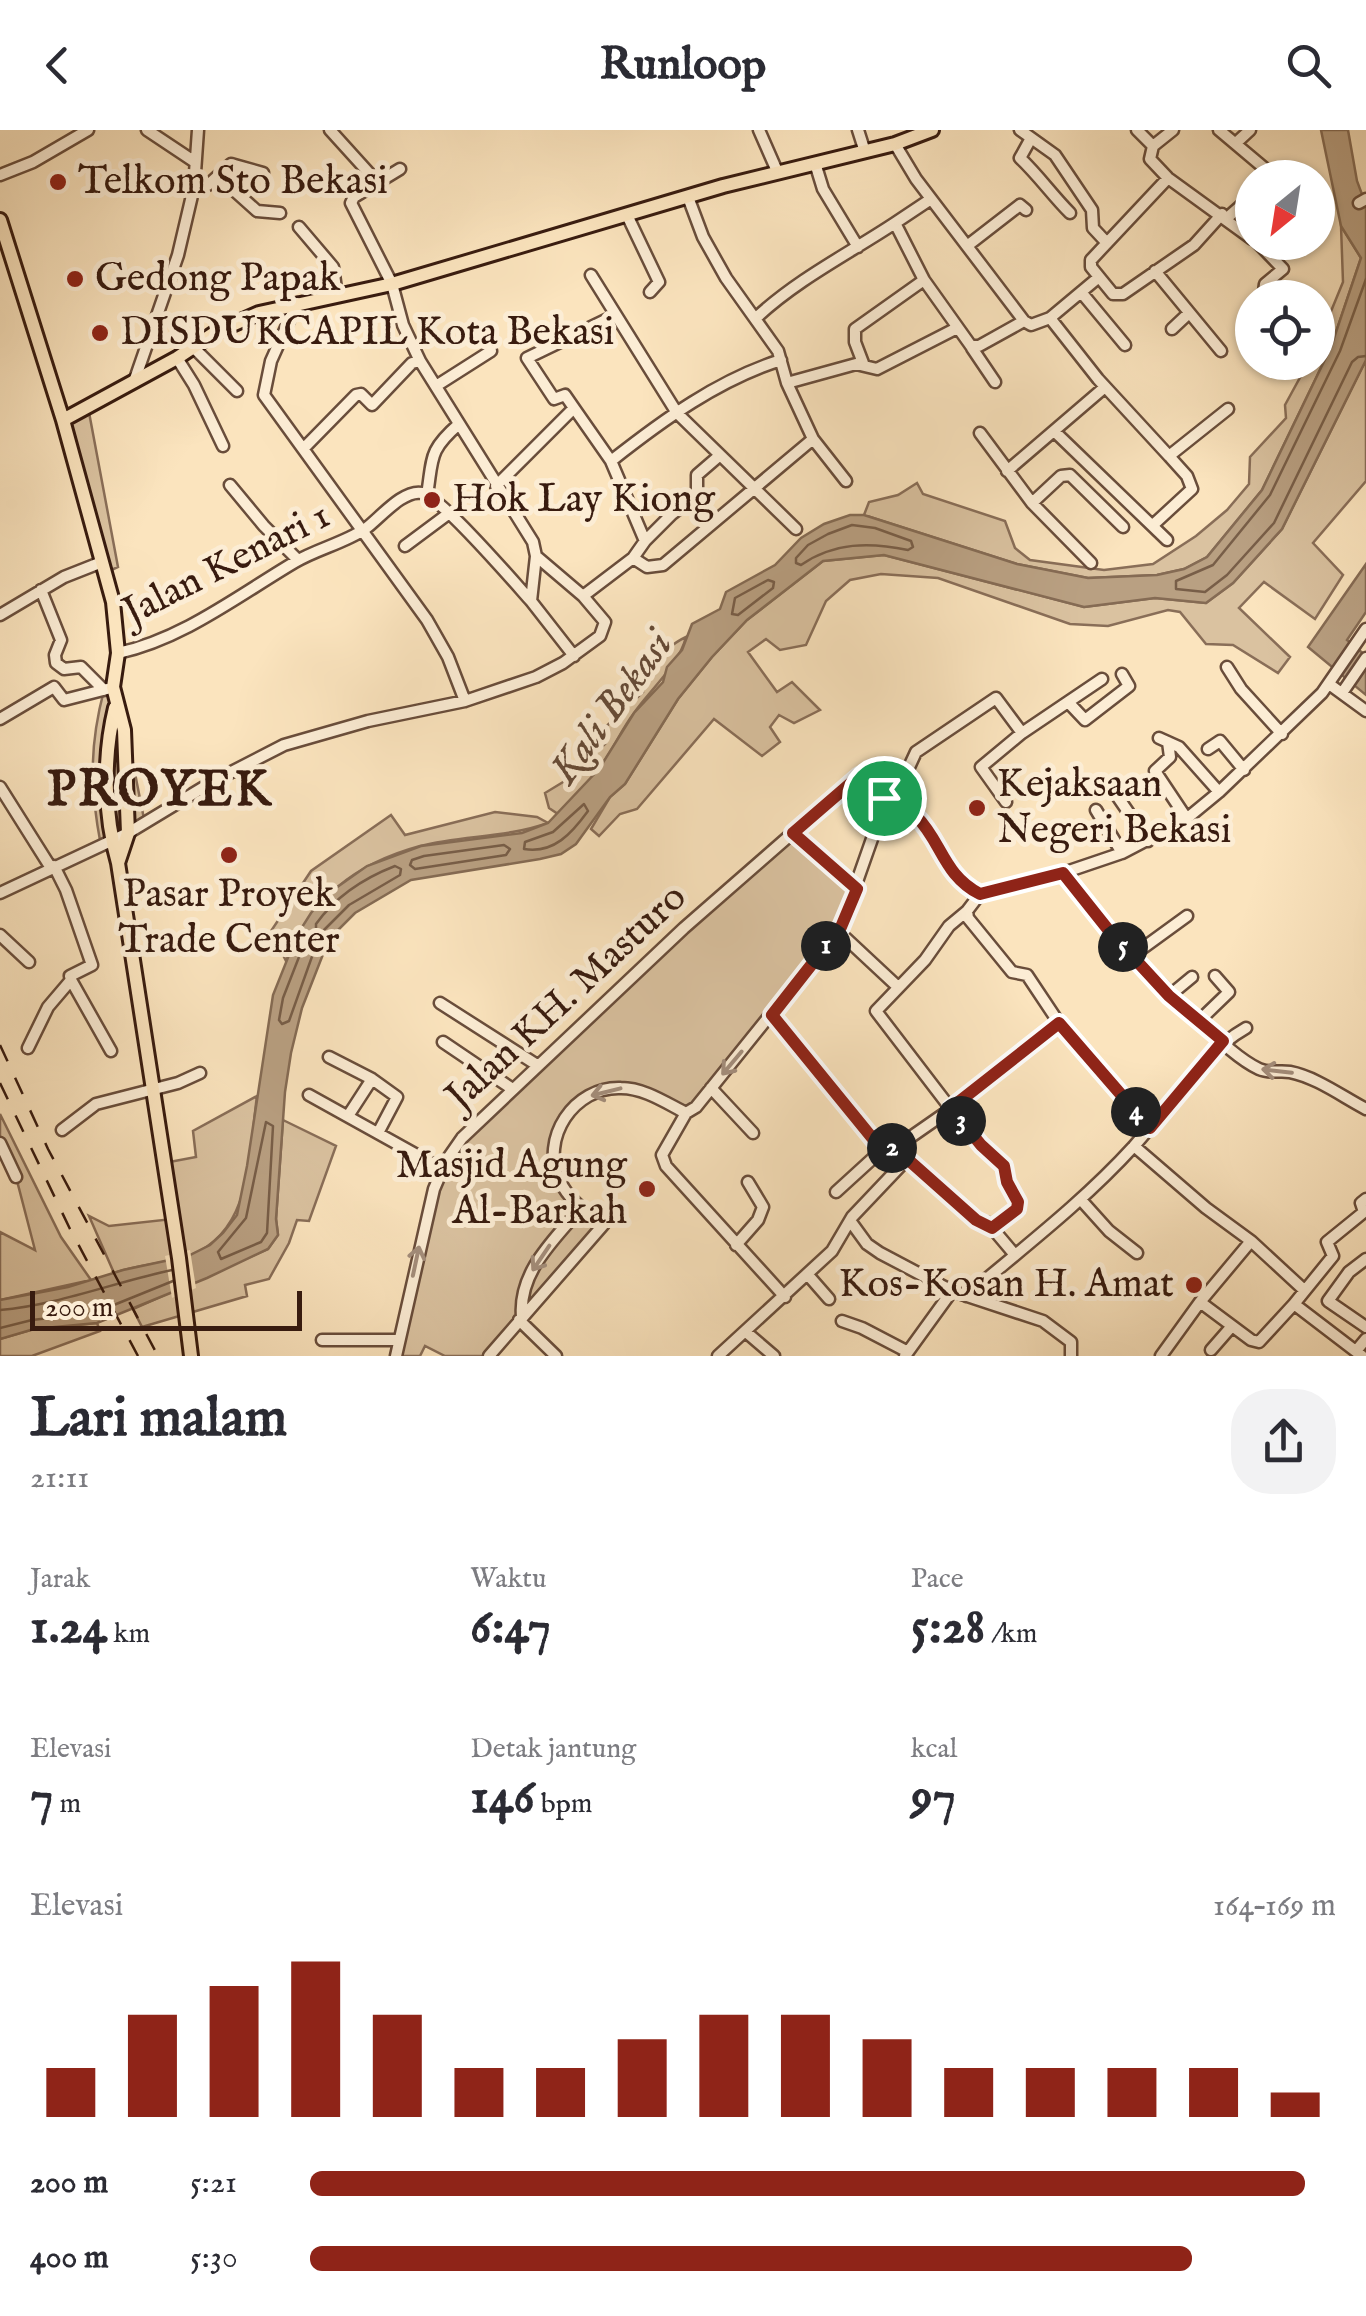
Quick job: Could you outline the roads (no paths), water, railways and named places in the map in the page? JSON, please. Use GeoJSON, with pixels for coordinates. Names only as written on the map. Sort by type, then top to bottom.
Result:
{"type":"FeatureCollection","features":[{"type":"Feature","properties":{"kind":"main road"},"geometry":{"type":"LineString","coordinates":[[63,420],[240,320],[297,303],[392,284],[777,172],[894,144],[932,130]]}},
{"type":"Feature","properties":{"kind":"main road"},"geometry":{"type":"LineString","coordinates":[[0,220],[63,420],[113,602],[118,653],[109,689],[124,730],[128,834],[118,863]]}},
{"type":"Feature","properties":{"kind":"main road"},"geometry":{"type":"LineString","coordinates":[[116,706],[107,772],[112,842],[192,1356]]}},
{"type":"Feature","properties":{"kind":"street"},"geometry":{"type":"LineString","coordinates":[[0,175],[88,130]]}},
{"type":"Feature","properties":{"kind":"street"},"geometry":{"type":"LineString","coordinates":[[134,382],[178,256],[194,187],[198,130]]}},
{"type":"Feature","properties":{"kind":"street"},"geometry":{"type":"LineString","coordinates":[[330,130],[378,183]]}},
{"type":"Feature","properties":{"kind":"street"},"geometry":{"type":"LineString","coordinates":[[760,130],[777,172]]}},
{"type":"Feature","properties":{"kind":"street"},"geometry":{"type":"LineString","coordinates":[[858,130],[864,152]]}},
{"type":"Feature","properties":{"kind":"street"},"geometry":{"type":"LineString","coordinates":[[1020,130],[1055,156],[1092,210],[1093,228],[1107,243]]}},
{"type":"Feature","properties":{"kind":"street"},"geometry":{"type":"LineString","coordinates":[[1137,130],[1154,146]]}},
{"type":"Feature","properties":{"kind":"street"},"geometry":{"type":"LineString","coordinates":[[1172,130],[1154,146],[1150,159],[1168,178],[1235,225]]}},
{"type":"Feature","properties":{"kind":"street"},"geometry":{"type":"LineString","coordinates":[[1219,130],[1255,160]]}},
{"type":"Feature","properties":{"kind":"street"},"geometry":{"type":"LineString","coordinates":[[1236,144],[1250,130]]}},
{"type":"Feature","properties":{"kind":"street"},"geometry":{"type":"LineString","coordinates":[[154,132],[195,162]]}},
{"type":"Feature","properties":{"kind":"street"},"geometry":{"type":"LineString","coordinates":[[1030,140],[1020,158],[1070,213]]}},
{"type":"Feature","properties":{"kind":"street"},"geometry":{"type":"LineString","coordinates":[[894,144],[1028,323]]}},
{"type":"Feature","properties":{"kind":"street"},"geometry":{"type":"LineString","coordinates":[[815,163],[823,189],[858,247]]}},
{"type":"Feature","properties":{"kind":"street"},"geometry":{"type":"LineString","coordinates":[[194,187],[208,185],[235,164],[264,173]]}},
{"type":"Feature","properties":{"kind":"street"},"geometry":{"type":"LineString","coordinates":[[400,169],[351,201],[392,284],[403,324],[420,361],[528,532],[536,556],[532,601]]}},
{"type":"Feature","properties":{"kind":"street"},"geometry":{"type":"LineString","coordinates":[[218,176],[257,211],[280,212]]}},
{"type":"Feature","properties":{"kind":"street"},"geometry":{"type":"LineString","coordinates":[[1168,178],[1090,264],[1113,294],[1120,295],[1194,245],[1235,208]]}},
{"type":"Feature","properties":{"kind":"street"},"geometry":{"type":"LineString","coordinates":[[757,318],[798,282],[931,198]]}},
{"type":"Feature","properties":{"kind":"street"},"geometry":{"type":"LineString","coordinates":[[688,199],[726,278],[757,318],[781,360],[787,383],[814,438],[846,481]]}},
{"type":"Feature","properties":{"kind":"street"},"geometry":{"type":"LineString","coordinates":[[967,246],[1020,205],[1026,210]]}},
{"type":"Feature","properties":{"kind":"street"},"geometry":{"type":"LineString","coordinates":[[627,215],[659,282],[650,292]]}},
{"type":"Feature","properties":{"kind":"street"},"geometry":{"type":"LineString","coordinates":[[895,224],[924,280],[994,382]]}},
{"type":"Feature","properties":{"kind":"street"},"geometry":{"type":"LineString","coordinates":[[299,227],[333,267],[337,296]]}},
{"type":"Feature","properties":{"kind":"street"},"geometry":{"type":"LineString","coordinates":[[1270,280],[1283,269],[1274,260]]}},
{"type":"Feature","properties":{"kind":"street"},"geometry":{"type":"LineString","coordinates":[[1155,270],[1221,351]]}},
{"type":"Feature","properties":{"kind":"street"},"geometry":{"type":"LineString","coordinates":[[591,275],[677,414],[796,529]]}},
{"type":"Feature","properties":{"kind":"street"},"geometry":{"type":"LineString","coordinates":[[972,348],[1028,323],[1050,318],[1099,278]]}},
{"type":"Feature","properties":{"kind":"street"},"geometry":{"type":"LineString","coordinates":[[864,364],[854,342],[854,328],[924,280]]}},
{"type":"Feature","properties":{"kind":"street"},"geometry":{"type":"LineString","coordinates":[[1081,292],[1124,345]]}},
{"type":"Feature","properties":{"kind":"street"},"geometry":{"type":"LineString","coordinates":[[297,303],[271,361],[264,395],[427,620],[448,657],[465,701]]}},
{"type":"Feature","properties":{"kind":"street"},"geometry":{"type":"LineString","coordinates":[[1172,329],[1190,312]]}},
{"type":"Feature","properties":{"kind":"street"},"geometry":{"type":"LineString","coordinates":[[616,315],[527,358],[554,399],[565,395],[611,461],[645,541]]}},
{"type":"Feature","properties":{"kind":"street"},"geometry":{"type":"LineString","coordinates":[[1050,318],[1187,476],[1192,488],[1152,525]]}},
{"type":"Feature","properties":{"kind":"street"},"geometry":{"type":"LineString","coordinates":[[787,383],[864,364],[877,368],[957,328]]}},
{"type":"Feature","properties":{"kind":"street"},"geometry":{"type":"LineString","coordinates":[[192,347],[237,390]]}},
{"type":"Feature","properties":{"kind":"street"},"geometry":{"type":"LineString","coordinates":[[436,386],[491,351]]}},
{"type":"Feature","properties":{"kind":"street"},"geometry":{"type":"LineString","coordinates":[[177,358],[223,446]]}},
{"type":"Feature","properties":{"kind":"street"},"geometry":{"type":"LineString","coordinates":[[611,461],[743,373],[781,360]]}},
{"type":"Feature","properties":{"kind":"street"},"geometry":{"type":"LineString","coordinates":[[271,361],[284,367]]}},
{"type":"Feature","properties":{"kind":"street"},"geometry":{"type":"LineString","coordinates":[[304,448],[356,395],[362,394],[372,405],[412,364],[420,361]]}},
{"type":"Feature","properties":{"kind":"street"},"geometry":{"type":"LineString","coordinates":[[1006,472],[1106,387]]}},
{"type":"Feature","properties":{"kind":"street"},"geometry":{"type":"LineString","coordinates":[[496,486],[574,408]]}},
{"type":"Feature","properties":{"kind":"street"},"geometry":{"type":"LineString","coordinates":[[1169,456],[1228,409]]}},
{"type":"Feature","properties":{"kind":"street"},"geometry":{"type":"LineString","coordinates":[[458,424],[433,452],[428,495],[532,601],[574,656]]}},
{"type":"Feature","properties":{"kind":"street"},"geometry":{"type":"LineString","coordinates":[[980,432],[1006,472],[1090,563]]}},
{"type":"Feature","properties":{"kind":"street"},"geometry":{"type":"LineString","coordinates":[[1054,432],[1167,540]]}},
{"type":"Feature","properties":{"kind":"street"},"geometry":{"type":"LineString","coordinates":[[632,558],[647,566],[663,566],[814,438]]}},
{"type":"Feature","properties":{"kind":"street"},"geometry":{"type":"LineString","coordinates":[[583,596],[632,558],[672,514],[697,495],[697,475],[719,456]]}},
{"type":"Feature","properties":{"kind":"street"},"geometry":{"type":"LineString","coordinates":[[1032,502],[1066,474],[1080,456]]}},
{"type":"Feature","properties":{"kind":"street"},"geometry":{"type":"LineString","coordinates":[[1066,474],[1074,477],[1123,528]]}},
{"type":"Feature","properties":{"kind":"street"},"geometry":{"type":"LineString","coordinates":[[230,485],[298,560]]}},
{"type":"Feature","properties":{"kind":"street","name":"Jalan Kenari 1"},"geometry":{"type":"LineString","coordinates":[[118,653],[148,646],[236,599],[298,560],[362,530],[408,496],[418,492],[428,495]]}},
{"type":"Feature","properties":{"kind":"street"},"geometry":{"type":"LineString","coordinates":[[405,546],[448,514]]}},
{"type":"Feature","properties":{"kind":"street"},"geometry":{"type":"LineString","coordinates":[[1,888],[128,834],[214,781],[284,745],[368,721],[465,701],[518,684],[574,656],[600,636],[606,625],[583,596],[536,556]]}},
{"type":"Feature","properties":{"kind":"street"},"geometry":{"type":"LineString","coordinates":[[0,615],[78,570],[102,562]]}},
{"type":"Feature","properties":{"kind":"street"},"geometry":{"type":"LineString","coordinates":[[41,590],[61,640],[56,663],[64,669],[81,668],[109,689]]}},
{"type":"Feature","properties":{"kind":"street"},"geometry":{"type":"LineString","coordinates":[[992,1228],[1017,1209],[1004,1166],[981,1145],[876,1012],[980,894],[1122,853],[1187,819],[1244,770],[1326,688],[1366,628]]}},
{"type":"Feature","properties":{"kind":"street"},"geometry":{"type":"LineString","coordinates":[[1342,693],[1366,658]]}},
{"type":"Feature","properties":{"kind":"street"},"geometry":{"type":"LineString","coordinates":[[1227,667],[1242,690],[1284,732]]}},
{"type":"Feature","properties":{"kind":"street"},"geometry":{"type":"LineString","coordinates":[[1068,702],[1086,720],[1129,686],[1122,674]]}},
{"type":"Feature","properties":{"kind":"street"},"geometry":{"type":"LineString","coordinates":[[1006,802],[982,767],[1102,679]]}},
{"type":"Feature","properties":{"kind":"street"},"geometry":{"type":"LineString","coordinates":[[0,720],[54,687],[64,700],[109,689]]}},
{"type":"Feature","properties":{"kind":"street"},"geometry":{"type":"LineString","coordinates":[[1326,688],[1342,693],[1366,710]]}},
{"type":"Feature","properties":{"kind":"street"},"geometry":{"type":"LineString","coordinates":[[785,1297],[663,1160],[686,1113],[696,1108],[838,931],[857,889],[879,819],[916,752],[996,698],[1022,734]]}},
{"type":"Feature","properties":{"kind":"street"},"geometry":{"type":"LineString","coordinates":[[1187,819],[1155,772],[1170,758],[1164,740],[1196,764],[1220,792]]}},
{"type":"Feature","properties":{"kind":"street"},"geometry":{"type":"LineString","coordinates":[[1208,749],[1221,742],[1244,770]]}},
{"type":"Feature","properties":{"kind":"street","name":"Jalan KH. Masturo"},"geometry":{"type":"LineString","coordinates":[[396,1356],[428,1210],[440,1172],[456,1144],[511,1088],[750,868],[859,776],[887,801]]}},
{"type":"Feature","properties":{"kind":"street"},"geometry":{"type":"LineString","coordinates":[[1111,787],[1148,840]]}},
{"type":"Feature","properties":{"kind":"street"},"geometry":{"type":"LineString","coordinates":[[2,795],[66,890],[92,966],[70,976],[28,1048]]}},
{"type":"Feature","properties":{"kind":"street"},"geometry":{"type":"LineString","coordinates":[[887,801],[916,816],[951,872],[980,894]]}},
{"type":"Feature","properties":{"kind":"street"},"geometry":{"type":"LineString","coordinates":[[1096,810],[1122,853]]}},
{"type":"Feature","properties":{"kind":"street"},"geometry":{"type":"LineString","coordinates":[[793,833],[857,889]]}},
{"type":"Feature","properties":{"kind":"street"},"geometry":{"type":"LineString","coordinates":[[1063,873],[1169,996],[1223,1041],[1259,1069],[1309,1078],[1366,1109]]}},
{"type":"Feature","properties":{"kind":"street"},"geometry":{"type":"LineString","coordinates":[[967,912],[1007,968],[1027,975],[1059,1023],[1150,1128]]}},
{"type":"Feature","properties":{"kind":"street"},"geometry":{"type":"LineString","coordinates":[[1132,956],[1187,916]]}},
{"type":"Feature","properties":{"kind":"street"},"geometry":{"type":"LineString","coordinates":[[838,931],[898,987]]}},
{"type":"Feature","properties":{"kind":"street"},"geometry":{"type":"LineString","coordinates":[[0,935],[29,962]]}},
{"type":"Feature","properties":{"kind":"street"},"geometry":{"type":"LineString","coordinates":[[1199,1021],[1228,993],[1215,976]]}},
{"type":"Feature","properties":{"kind":"street"},"geometry":{"type":"LineString","coordinates":[[1169,996],[1192,977]]}},
{"type":"Feature","properties":{"kind":"street"},"geometry":{"type":"LineString","coordinates":[[71,980],[111,1051]]}},
{"type":"Feature","properties":{"kind":"street"},"geometry":{"type":"LineString","coordinates":[[440,1002],[537,1065]]}},
{"type":"Feature","properties":{"kind":"street"},"geometry":{"type":"LineString","coordinates":[[772,1015],[882,1150]]}},
{"type":"Feature","properties":{"kind":"street"},"geometry":{"type":"LineString","coordinates":[[836,1192],[882,1150],[895,1148],[951,1108],[1059,1023]]}},
{"type":"Feature","properties":{"kind":"street"},"geometry":{"type":"LineString","coordinates":[[966,1296],[1082,1200],[1150,1128],[1223,1041],[1246,1028]]}},
{"type":"Feature","properties":{"kind":"street"},"geometry":{"type":"LineString","coordinates":[[443,1042],[511,1088]]}},
{"type":"Feature","properties":{"kind":"street"},"geometry":{"type":"LineString","coordinates":[[329,1057],[372,1079],[397,1098],[378,1132]]}},
{"type":"Feature","properties":{"kind":"street"},"geometry":{"type":"LineString","coordinates":[[62,1130],[86,1109],[200,1074]]}},
{"type":"Feature","properties":{"kind":"street"},"geometry":{"type":"LineString","coordinates":[[348,1116],[372,1079]]}},
{"type":"Feature","properties":{"kind":"street"},"geometry":{"type":"LineString","coordinates":[[489,1356],[604,1224],[581,1208],[559,1180],[554,1164],[559,1128],[578,1103],[593,1093],[623,1088],[643,1091],[686,1113]]}},
{"type":"Feature","properties":{"kind":"street"},"geometry":{"type":"LineString","coordinates":[[711,1088],[753,1133]]}},
{"type":"Feature","properties":{"kind":"street"},"geometry":{"type":"LineString","coordinates":[[309,1094],[435,1165],[440,1172]]}},
{"type":"Feature","properties":{"kind":"street"},"geometry":{"type":"LineString","coordinates":[[0,1144],[16,1177]]}},
{"type":"Feature","properties":{"kind":"street"},"geometry":{"type":"LineString","coordinates":[[1134,1146],[1251,1241],[1303,1289]]}},
{"type":"Feature","properties":{"kind":"street"},"geometry":{"type":"LineString","coordinates":[[895,1148],[976,1220],[992,1228],[1014,1255]]}},
{"type":"Feature","properties":{"kind":"street"},"geometry":{"type":"LineString","coordinates":[[718,1356],[832,1250],[864,1203],[908,1158]]}},
{"type":"Feature","properties":{"kind":"street"},"geometry":{"type":"LineString","coordinates":[[736,1245],[758,1220],[762,1207],[748,1182]]}},
{"type":"Feature","properties":{"kind":"street"},"geometry":{"type":"LineString","coordinates":[[1200,1302],[1259,1342],[1332,1256],[1327,1242],[1364,1212],[1360,1203],[1366,1199]]}},
{"type":"Feature","properties":{"kind":"street"},"geometry":{"type":"LineString","coordinates":[[1082,1200],[1109,1231],[1137,1253]]}},
{"type":"Feature","properties":{"kind":"street"},"geometry":{"type":"LineString","coordinates":[[520,1318],[524,1285],[541,1255],[581,1208]]}},
{"type":"Feature","properties":{"kind":"street"},"geometry":{"type":"LineString","coordinates":[[851,1222],[867,1244],[952,1291],[1043,1322],[1085,1356]]}},
{"type":"Feature","properties":{"kind":"street"},"geometry":{"type":"LineString","coordinates":[[1160,1356],[1251,1241]]}},
{"type":"Feature","properties":{"kind":"street"},"geometry":{"type":"LineString","coordinates":[[1366,1259],[1349,1272],[1328,1300],[1366,1328]]}},
{"type":"Feature","properties":{"kind":"street"},"geometry":{"type":"LineString","coordinates":[[808,1275],[828,1299]]}},
{"type":"Feature","properties":{"kind":"street"},"geometry":{"type":"LineString","coordinates":[[842,1321],[907,1354],[952,1291]]}},
{"type":"Feature","properties":{"kind":"street"},"geometry":{"type":"LineString","coordinates":[[1294,1304],[1359,1354],[1366,1339]]}},
{"type":"Feature","properties":{"kind":"street"},"geometry":{"type":"LineString","coordinates":[[520,1318],[556,1356]]}},
{"type":"Feature","properties":{"kind":"street"},"geometry":{"type":"LineString","coordinates":[[1211,1350],[1232,1326]]}},
{"type":"Feature","properties":{"kind":"street"},"geometry":{"type":"LineString","coordinates":[[746,1332],[774,1356]]}},
{"type":"Feature","properties":{"kind":"street"},"geometry":{"type":"LineString","coordinates":[[322,1340],[398,1340]]}},
{"type":"Feature","properties":{"kind":"street"},"geometry":{"type":"LineString","coordinates":[[1071,1342],[1071,1356]]}},
{"type":"Feature","properties":{"kind":"water"},"geometry":{"type":"Polygon","coordinates":[[[1321,130],[1348,130],[1357,181],[1366,205],[1366,360],[1282,529],[1233,583],[1206,603],[1155,598],[1084,607],[884,555],[823,561],[747,620],[712,657],[678,699],[625,784],[610,797],[576,844],[561,854],[540,859],[411,880],[355,913],[329,939],[302,1008],[291,1053],[285,1092],[278,1235],[268,1249],[97,1323],[34,1329],[0,1339],[0,1300],[188,1256],[210,1245],[237,1215],[273,995],[297,935],[326,895],[367,866],[421,846],[522,833],[548,823],[599,769],[634,713],[663,682],[667,667],[682,650],[692,624],[720,609],[726,592],[775,565],[801,538],[824,524],[850,515],[864,515],[1017,564],[1088,578],[1157,575],[1184,569],[1207,557],[1262,490],[1315,380],[1335,380],[1335,335],[1361,258],[1341,226],[1335,197],[1335,160],[1327,160],[1321,130]]]}},
{"type":"Feature","properties":{"kind":"water"},"geometry":{"type":"Polygon","coordinates":[[[1366,564],[1366,612],[1347,640],[1366,656],[1366,695],[1308,647],[1366,564]]]}},
{"type":"Feature","properties":{"kind":"railway"},"geometry":{"type":"LineString","coordinates":[[0,1045],[48,1149],[158,1356]]}},
{"type":"Feature","properties":{"kind":"railway"},"geometry":{"type":"LineString","coordinates":[[0,1083],[70,1229],[138,1356]]}},
{"type":"Feature","properties":{"kind":"place","name":"Telkom Sto Bekasi"},"geometry":{"type":"Point","coordinates":[58,182]}},
{"type":"Feature","properties":{"kind":"place","name":"Gedong Papak"},"geometry":{"type":"Point","coordinates":[75,279]}},
{"type":"Feature","properties":{"kind":"place","name":"DISDUKCAPIL Kota Bekasi"},"geometry":{"type":"Point","coordinates":[100,333]}},
{"type":"Feature","properties":{"kind":"place","name":"Hok Lay Kiong"},"geometry":{"type":"Point","coordinates":[432,500]}},
{"type":"Feature","properties":{"kind":"place","name":"Kejaksaan Negeri Bekasi"},"geometry":{"type":"Point","coordinates":[977,808]}},
{"type":"Feature","properties":{"kind":"place","name":"Pasar Proyek Trade Center"},"geometry":{"type":"Point","coordinates":[229,855]}},
{"type":"Feature","properties":{"kind":"place","name":"Masjid Agung Al-Barkah"},"geometry":{"type":"Point","coordinates":[647,1189]}},
{"type":"Feature","properties":{"kind":"place","name":"Kos-Kosan H. Amat"},"geometry":{"type":"Point","coordinates":[1194,1285]}},
{"type":"Feature","properties":{"kind":"district","name":"PROYEK"},"geometry":{"type":"Point","coordinates":[160,791]}},
{"type":"Feature","properties":{"kind":"water label","name":"Kali Bekasi"},"geometry":{"type":"Point","coordinates":[612,708]}}]}
